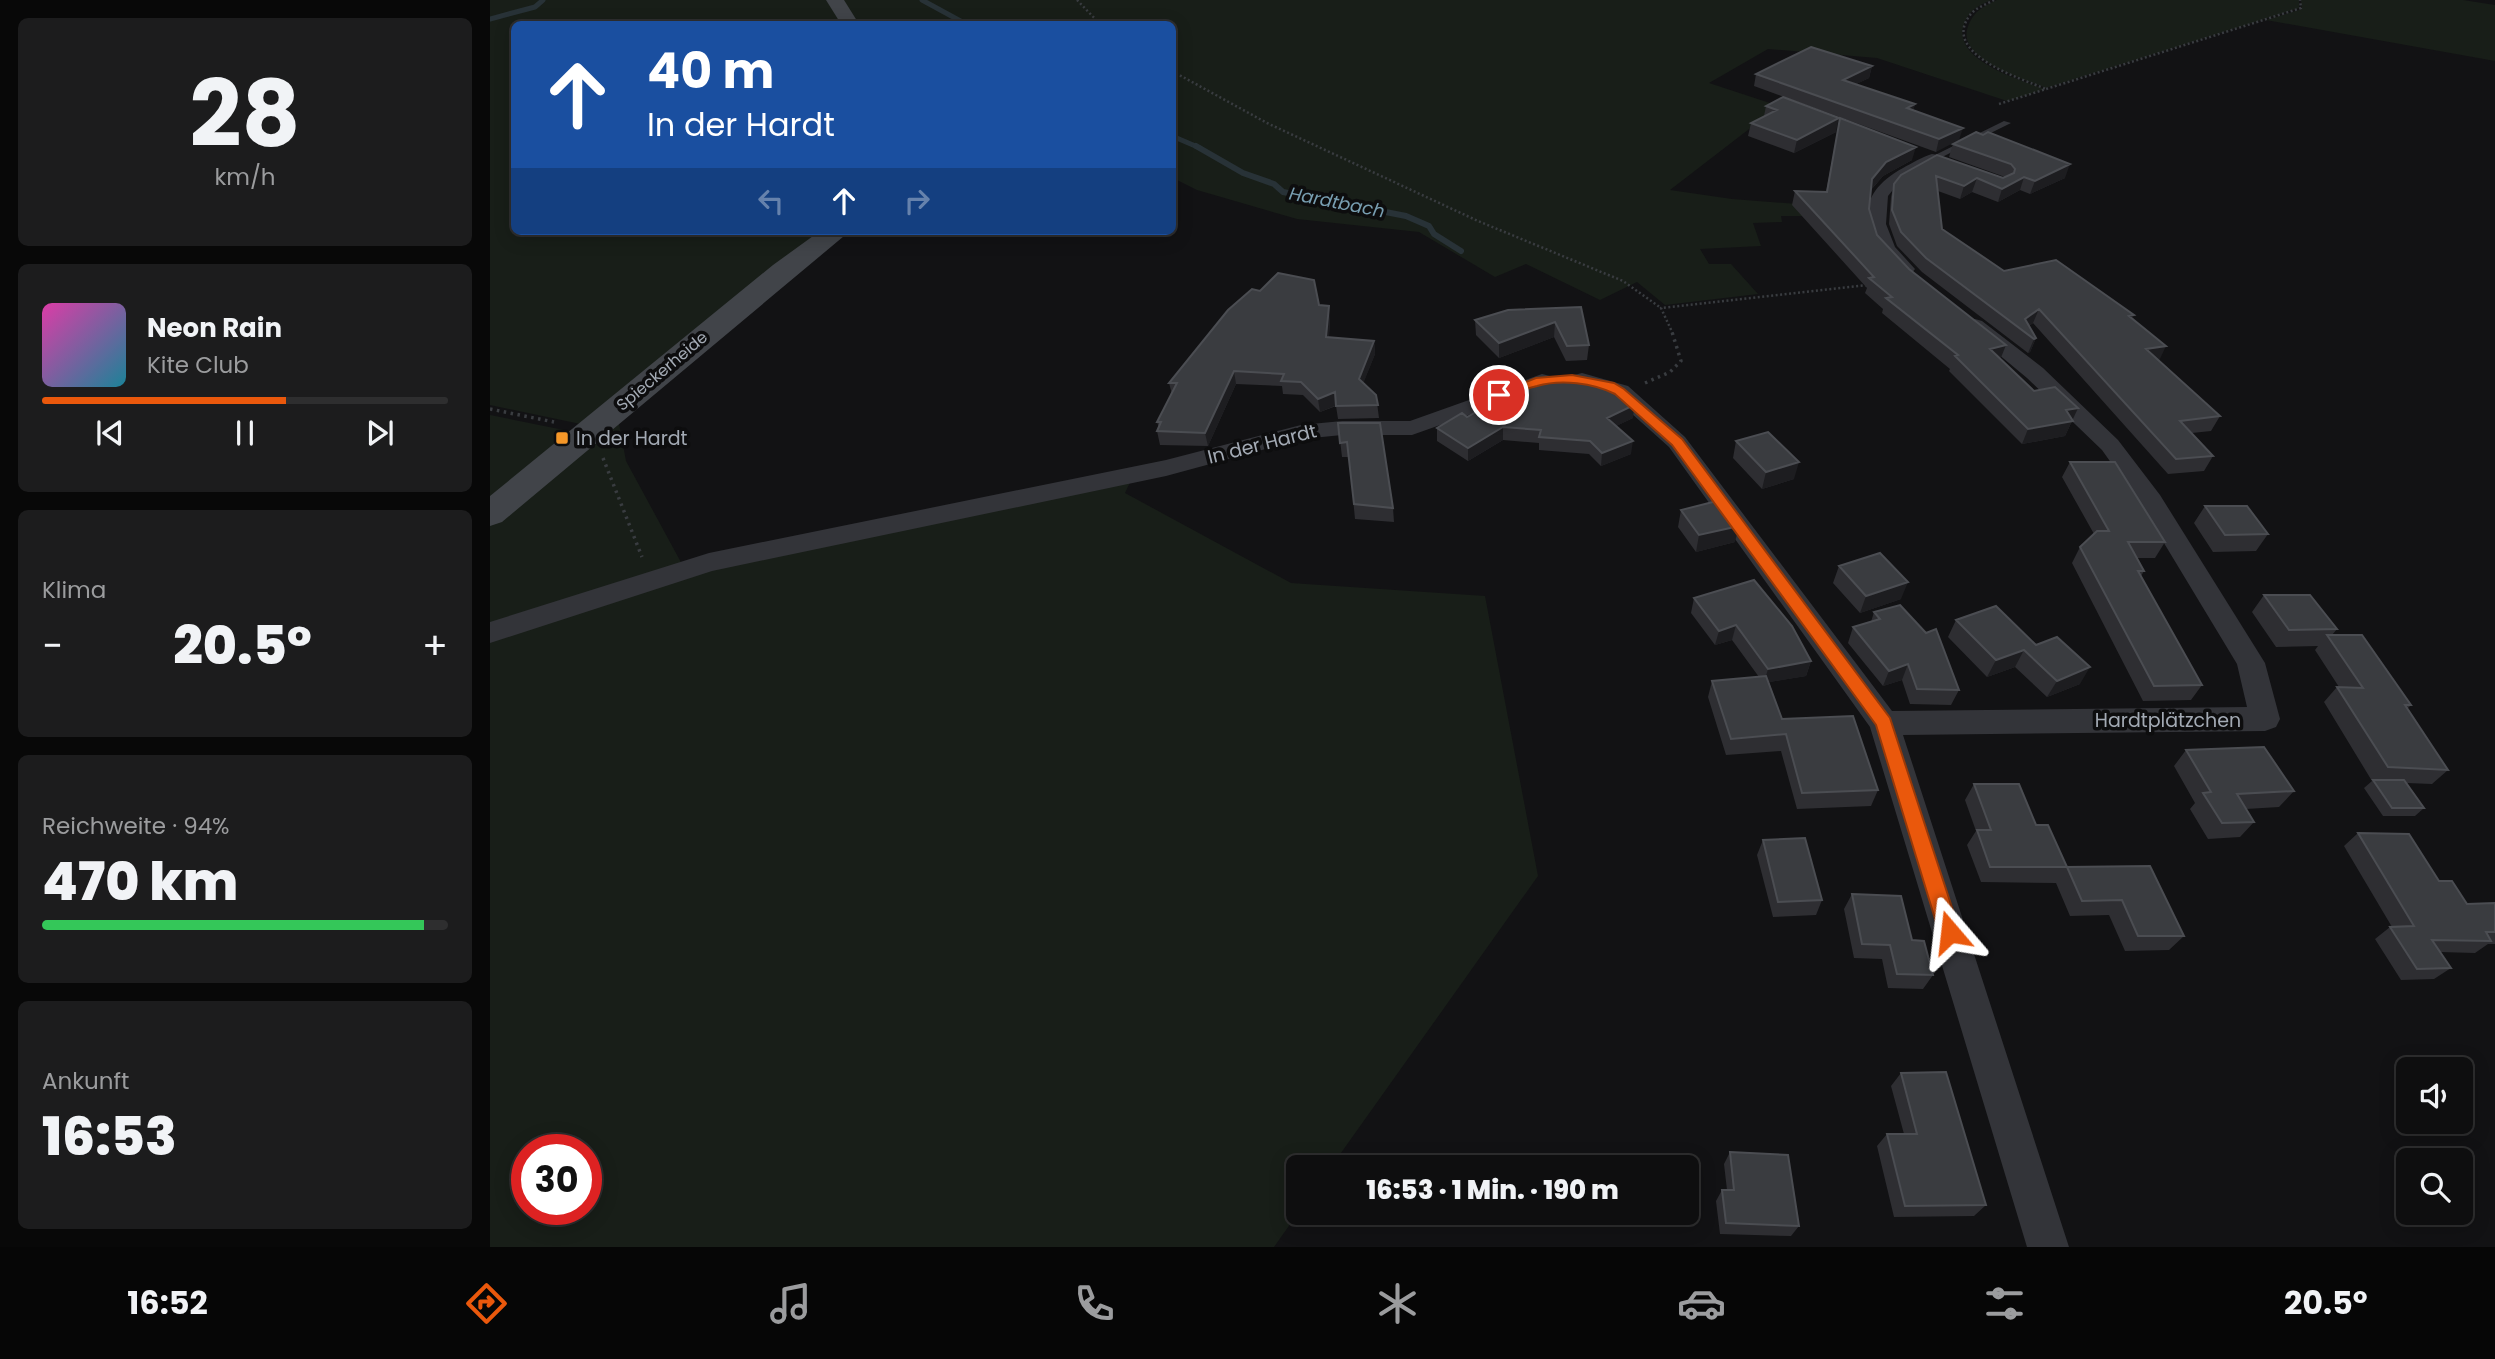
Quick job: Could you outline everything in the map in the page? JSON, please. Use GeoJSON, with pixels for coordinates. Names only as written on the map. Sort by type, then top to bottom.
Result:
{"type":"FeatureCollection","features":[{"type":"Feature","properties":{"kind":"main road"},"geometry":{"type":"LineString","coordinates":[[835,0],[848,21]]}},
{"type":"Feature","properties":{"kind":"main road","name":"Spieckerheide"},"geometry":{"type":"LineString","coordinates":[[490,514],[783,271],[832,235]]}},
{"type":"Feature","properties":{"kind":"street"},"geometry":{"type":"LineString","coordinates":[[1910,149],[1955,167]]}},
{"type":"Feature","properties":{"kind":"street"},"geometry":{"type":"LineString","coordinates":[[1918,282],[1886,249],[1877,224],[1879,195],[1891,182],[1933,158]]}},
{"type":"Feature","properties":{"kind":"street","name":"Hardtplätzchen"},"geometry":{"type":"LineString","coordinates":[[1884,723],[2265,719],[2250,663],[2151,500],[2118,456],[2035,373],[1954,309]]}},
{"type":"Feature","properties":{"kind":"street","name":"In der Hardt"},"geometry":{"type":"LineString","coordinates":[[490,633],[709,562],[1166,468],[1301,432],[1331,428],[1412,428],[1536,382],[1572,379],[1595,382],[1620,391],[1677,442],[1884,723]]}},
{"type":"Feature","properties":{"kind":"street"},"geometry":{"type":"LineString","coordinates":[[1884,723],[2048,1247]]}},
{"type":"Feature","properties":{"kind":"lane"},"geometry":{"type":"LineString","coordinates":[[1933,158],[2007,123]]}},
{"type":"Feature","properties":{"kind":"path"},"geometry":{"type":"LineString","coordinates":[[1077,0],[1097,21]]}},
{"type":"Feature","properties":{"kind":"path"},"geometry":{"type":"LineString","coordinates":[[1994,0],[1971,13],[1964,34],[1966,44],[1984,62],[2046,89]]}},
{"type":"Feature","properties":{"kind":"path"},"geometry":{"type":"LineString","coordinates":[[2007,123],[1998,105],[2301,8],[2300,0]]}},
{"type":"Feature","properties":{"kind":"path"},"geometry":{"type":"LineString","coordinates":[[1176,73],[1267,122],[1455,210],[1623,281],[1661,308],[1672,331],[1681,361],[1670,372],[1620,391]]}},
{"type":"Feature","properties":{"kind":"path"},"geometry":{"type":"LineString","coordinates":[[1661,308],[1918,282]]}},
{"type":"Feature","properties":{"kind":"path"},"geometry":{"type":"LineString","coordinates":[[490,409],[592,430],[651,580]]}},
{"type":"Feature","properties":{"kind":"shaded area"},"geometry":{"type":"Polygon","coordinates":[[[490,0],[1991,0],[1974,9],[1966,19],[1963,37],[1968,48],[1990,67],[2045,89],[2007,101],[1877,58],[1768,49],[1709,83],[1779,106],[1670,190],[1732,199],[1798,204],[1805,216],[1781,216],[1782,222],[1753,223],[1761,246],[1700,249],[1709,264],[1731,264],[1758,294],[1665,305],[1637,282],[1600,300],[1526,264],[1495,277],[1419,232],[1297,219],[1197,190],[1176,180],[1176,21],[511,21],[511,235],[822,235],[590,426],[490,405],[490,0]]]}},
{"type":"Feature","properties":{"kind":"shaded area"},"geometry":{"type":"Polygon","coordinates":[[[1997,0],[2299,0],[2299,8],[2046,88],[1996,67],[1973,51],[1968,41],[1969,24],[1982,8],[1997,0]]]}},
{"type":"Feature","properties":{"kind":"shaded area"},"geometry":{"type":"Polygon","coordinates":[[[2301,0],[2463,0],[2495,5],[2495,61],[2266,20],[2302,9],[2301,0]]]}},
{"type":"Feature","properties":{"kind":"shaded area"},"geometry":{"type":"Polygon","coordinates":[[[490,415],[574,432],[490,500],[490,415]]]}},
{"type":"Feature","properties":{"kind":"shaded area"},"geometry":{"type":"Polygon","coordinates":[[[618,418],[626,461],[683,566],[490,627],[490,523],[618,418]]]}},
{"type":"Feature","properties":{"kind":"shaded area"},"geometry":{"type":"Polygon","coordinates":[[[1132,478],[1125,493],[1291,583],[1485,596],[1538,876],[1340,1155],[1286,1155],[1286,1225],[1290,1225],[1274,1247],[490,1247],[490,636],[648,584],[1132,478]]]}},
{"type":"Feature","properties":{"kind":"building"},"geometry":{"type":"Polygon","coordinates":[[[1811,47],[1872,66],[1843,80],[1915,104],[1907,108],[1963,128],[1939,139],[1756,74],[1811,47]]]}},
{"type":"Feature","properties":{"kind":"building"},"geometry":{"type":"Polygon","coordinates":[[[1783,97],[1839,118],[1797,140],[1751,123],[1777,110],[1766,106],[1783,97]]]}},
{"type":"Feature","properties":{"kind":"building"},"geometry":{"type":"Polygon","coordinates":[[[1840,118],[1916,147],[1886,162],[1872,179],[1869,209],[1877,235],[1909,269],[2006,345],[1990,349],[2034,391],[2055,387],[2078,408],[2066,410],[2073,421],[2028,429],[1955,356],[1958,355],[1886,298],[1892,297],[1869,278],[1874,277],[1795,191],[1827,192],[1840,118]]]}},
{"type":"Feature","properties":{"kind":"building"},"geometry":{"type":"Polygon","coordinates":[[[1976,132],[1983,135],[1988,132],[2070,164],[2035,181],[2024,177],[2002,189],[1977,178],[1964,186],[1936,176],[1942,229],[2004,271],[2056,260],[2134,315],[2129,316],[2166,346],[2146,349],[2220,416],[2180,421],[2213,456],[2176,459],[2039,309],[2025,319],[2036,338],[2034,339],[1926,258],[1901,232],[1892,210],[1894,184],[1901,175],[1937,155],[2003,178],[2014,173],[2015,169],[2011,164],[1953,144],[1976,132]]]}},
{"type":"Feature","properties":{"kind":"building"},"geometry":{"type":"Polygon","coordinates":[[[1278,273],[1314,280],[1319,305],[1329,306],[1326,337],[1374,341],[1359,379],[1376,395],[1378,405],[1336,406],[1335,392],[1318,399],[1301,382],[1281,381],[1284,374],[1234,371],[1205,433],[1157,431],[1161,422],[1157,422],[1177,383],[1169,383],[1228,310],[1252,289],[1260,291],[1278,273]]]}},
{"type":"Feature","properties":{"kind":"building"},"geometry":{"type":"Polygon","coordinates":[[[1581,307],[1589,345],[1567,346],[1555,322],[1499,343],[1475,320],[1508,310],[1581,307]]]}},
{"type":"Feature","properties":{"kind":"building"},"geometry":{"type":"Polygon","coordinates":[[[1553,377],[1592,379],[1612,386],[1634,405],[1607,418],[1633,441],[1602,453],[1590,441],[1539,437],[1541,430],[1503,427],[1468,448],[1437,428],[1462,413],[1467,417],[1510,393],[1507,389],[1553,377]]]}},
{"type":"Feature","properties":{"kind":"building"},"geometry":{"type":"Polygon","coordinates":[[[1338,423],[1380,423],[1393,508],[1354,504],[1347,442],[1340,443],[1338,423]]]}},
{"type":"Feature","properties":{"kind":"building"},"geometry":{"type":"Polygon","coordinates":[[[1768,432],[1799,462],[1766,472],[1736,441],[1768,432]]]}},
{"type":"Feature","properties":{"kind":"building"},"geometry":{"type":"Polygon","coordinates":[[[2070,462],[2115,462],[2165,542],[2128,542],[2144,571],[2138,571],[2202,685],[2154,686],[2080,547],[2097,531],[2109,531],[2070,462]]]}},
{"type":"Feature","properties":{"kind":"building"},"geometry":{"type":"Polygon","coordinates":[[[1721,500],[1739,526],[1699,535],[1681,510],[1721,500]]]}},
{"type":"Feature","properties":{"kind":"building"},"geometry":{"type":"Polygon","coordinates":[[[2205,506],[2247,506],[2268,534],[2225,535],[2205,506]]]}},
{"type":"Feature","properties":{"kind":"building"},"geometry":{"type":"Polygon","coordinates":[[[1880,553],[1908,582],[1866,596],[1839,566],[1880,553]]]}},
{"type":"Feature","properties":{"kind":"building"},"geometry":{"type":"Polygon","coordinates":[[[1754,580],[1792,626],[1811,661],[1768,669],[1736,625],[1719,631],[1694,598],[1754,580]]]}},
{"type":"Feature","properties":{"kind":"building"},"geometry":{"type":"Polygon","coordinates":[[[2264,595],[2310,595],[2337,629],[2289,630],[2264,595]]]}},
{"type":"Feature","properties":{"kind":"building"},"geometry":{"type":"Polygon","coordinates":[[[1900,605],[1926,633],[1936,629],[1959,690],[1917,689],[1908,664],[1889,671],[1853,627],[1880,619],[1874,612],[1900,605]]]}},
{"type":"Feature","properties":{"kind":"building"},"geometry":{"type":"Polygon","coordinates":[[[1996,606],[2036,645],[2057,637],[2090,667],[2057,681],[2024,650],[1996,660],[1956,620],[1996,606]]]}},
{"type":"Feature","properties":{"kind":"building"},"geometry":{"type":"Polygon","coordinates":[[[2327,635],[2362,635],[2411,705],[2405,705],[2448,770],[2388,767],[2337,687],[2363,688],[2327,635]]]}},
{"type":"Feature","properties":{"kind":"building"},"geometry":{"type":"Polygon","coordinates":[[[1766,676],[1782,719],[1853,716],[1878,790],[1802,793],[1786,734],[1731,739],[1712,681],[1766,676]]]}},
{"type":"Feature","properties":{"kind":"building"},"geometry":{"type":"Polygon","coordinates":[[[2264,747],[2294,791],[2237,794],[2254,822],[2222,823],[2203,793],[2211,792],[2186,750],[2264,747]]]}},
{"type":"Feature","properties":{"kind":"building"},"geometry":{"type":"Polygon","coordinates":[[[2373,780],[2404,780],[2424,808],[2392,808],[2373,780]]]}},
{"type":"Feature","properties":{"kind":"building"},"geometry":{"type":"Polygon","coordinates":[[[1974,784],[2019,784],[2036,825],[2048,825],[2067,867],[1990,867],[1977,830],[1991,830],[1974,784]]]}},
{"type":"Feature","properties":{"kind":"building"},"geometry":{"type":"Polygon","coordinates":[[[2358,833],[2409,834],[2439,881],[2452,881],[2467,904],[2495,903],[2495,932],[2486,932],[2491,941],[2432,940],[2451,968],[2417,969],[2390,927],[2414,926],[2358,833]]]}},
{"type":"Feature","properties":{"kind":"building"},"geometry":{"type":"Polygon","coordinates":[[[1805,838],[1822,900],[1778,902],[1763,840],[1805,838]]]}},
{"type":"Feature","properties":{"kind":"building"},"geometry":{"type":"Polygon","coordinates":[[[2150,866],[2184,936],[2138,936],[2122,900],[2082,901],[2067,867],[2150,866]]]}},
{"type":"Feature","properties":{"kind":"building"},"geometry":{"type":"Polygon","coordinates":[[[1852,894],[1901,896],[1912,940],[1924,941],[1933,975],[1897,974],[1890,945],[1862,944],[1852,894]]]}},
{"type":"Feature","properties":{"kind":"building"},"geometry":{"type":"Polygon","coordinates":[[[1946,1072],[1986,1205],[1905,1206],[1887,1134],[1917,1134],[1901,1073],[1946,1072]]]}},
{"type":"Feature","properties":{"kind":"building"},"geometry":{"type":"Polygon","coordinates":[[[1730,1152],[1788,1155],[1799,1226],[1726,1223],[1722,1190],[1734,1190],[1730,1152]]]}},
{"type":"Feature","properties":{"kind":"waterway"},"geometry":{"type":"LineString","coordinates":[[490,19],[535,7],[543,0]]}},
{"type":"Feature","properties":{"kind":"waterway","name":"Hardtbach"},"geometry":{"type":"LineString","coordinates":[[922,0],[960,21]]}},
{"type":"Feature","properties":{"kind":"waterway","name":"Hardtbach"},"geometry":{"type":"LineString","coordinates":[[1176,138],[1198,147]]}},
{"type":"Feature","properties":{"kind":"waterway","name":"Hardtbach"},"geometry":{"type":"LineString","coordinates":[[1198,147],[1243,173],[1274,184],[1283,192],[1406,216],[1429,226],[1434,234],[1461,251]]}},
{"type":"Feature","properties":{"kind":"place","name":"In der Hardt"},"geometry":{"type":"Point","coordinates":[562,438]}},
{"type":"Feature","properties":{"kind":"route"},"geometry":{"type":"LineString","coordinates":[[1499,395],[1536,382],[1572,379],[1595,382],[1620,391],[1677,442],[1884,723],[1950,932]]}}]}
